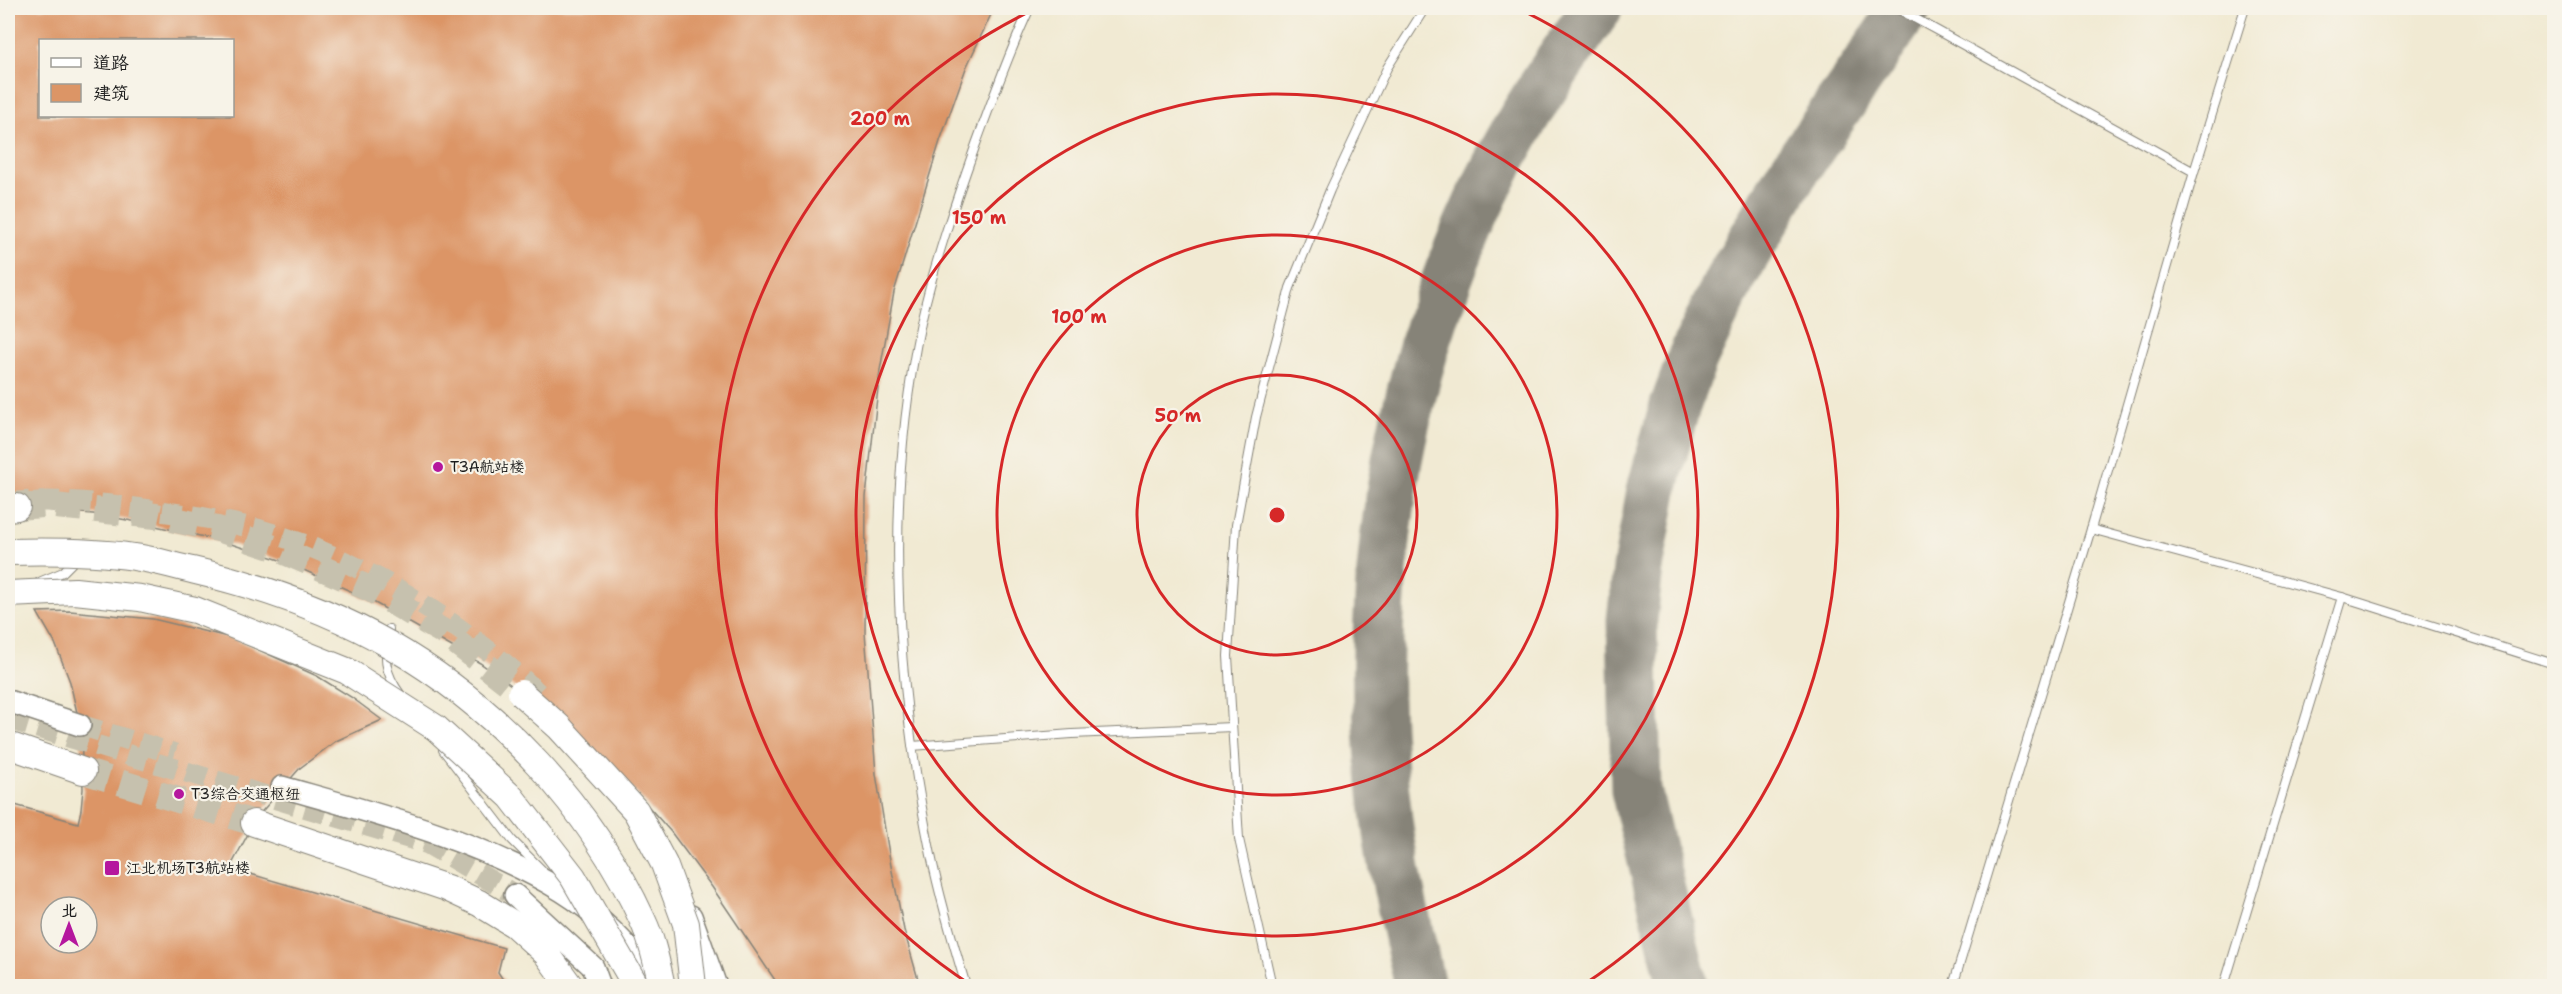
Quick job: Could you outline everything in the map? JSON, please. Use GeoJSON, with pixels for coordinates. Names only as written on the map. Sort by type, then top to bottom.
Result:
{"type":"FeatureCollection","features":[{"type":"Feature","properties":{"kind":"highway"},"geometry":{"type":"LineString","coordinates":[[8,552],[42,551],[135,557],[242,582],[317,610],[390,645],[452,687],[518,742],[572,803],[611,860],[644,922],[663,987]]}},
{"type":"Feature","properties":{"kind":"highway"},"geometry":{"type":"LineString","coordinates":[[8,592],[75,591],[140,598],[195,610],[347,671],[436,728],[510,797],[573,877],[636,987]]}},
{"type":"Feature","properties":{"kind":"highway"},"geometry":{"type":"LineString","coordinates":[[521,693],[559,727],[636,811],[664,864],[686,924],[693,987]]}},
{"type":"Feature","properties":{"kind":"highway"},"geometry":{"type":"LineString","coordinates":[[8,746],[83,771]]}},
{"type":"Feature","properties":{"kind":"highway"},"geometry":{"type":"LineString","coordinates":[[254,823],[447,888],[479,903],[515,925],[538,946],[570,987]]}},
{"type":"Feature","properties":{"kind":"main road"},"geometry":{"type":"LineString","coordinates":[[8,701],[80,724]]}},
{"type":"Feature","properties":{"kind":"main road"},"geometry":{"type":"LineString","coordinates":[[596,752],[666,854],[716,987]]}},
{"type":"Feature","properties":{"kind":"main road"},"geometry":{"type":"LineString","coordinates":[[282,787],[402,821],[479,850],[564,892],[616,934],[663,987]]}},
{"type":"Feature","properties":{"kind":"main road"},"geometry":{"type":"LineString","coordinates":[[515,895],[593,967],[600,987]]}},
{"type":"Feature","properties":{"kind":"lane"},"geometry":{"type":"LineString","coordinates":[[966,987],[931,857],[912,746],[899,626],[898,551],[906,431],[921,323],[940,247],[1002,70],[1030,8]]}},
{"type":"Feature","properties":{"kind":"lane"},"geometry":{"type":"LineString","coordinates":[[1272,987],[1239,839],[1228,656],[1236,525],[1256,417],[1290,288],[1330,190],[1388,68],[1425,8]]}},
{"type":"Feature","properties":{"kind":"lane"},"geometry":{"type":"LineString","coordinates":[[1896,8],[2194,172]]}},
{"type":"Feature","properties":{"kind":"lane"},"geometry":{"type":"LineString","coordinates":[[1953,987],[2091,529],[2194,172],[2245,8]]}},
{"type":"Feature","properties":{"kind":"lane"},"geometry":{"type":"LineString","coordinates":[[2091,529],[2342,597],[2554,664]]}},
{"type":"Feature","properties":{"kind":"lane"},"geometry":{"type":"LineString","coordinates":[[8,592],[50,579],[63,572],[74,561],[82,546]]}},
{"type":"Feature","properties":{"kind":"lane"},"geometry":{"type":"LineString","coordinates":[[2224,987],[2342,597]]}},
{"type":"Feature","properties":{"kind":"lane"},"geometry":{"type":"LineString","coordinates":[[389,629],[384,657],[391,682],[434,738]]}},
{"type":"Feature","properties":{"kind":"lane"},"geometry":{"type":"LineString","coordinates":[[912,746],[1072,734],[1232,727]]}},
{"type":"Feature","properties":{"kind":"lane"},"geometry":{"type":"LineString","coordinates":[[441,747],[512,840],[564,892]]}},
{"type":"Feature","properties":{"kind":"building","name":"T3A航站楼"},"geometry":{"type":"Polygon","coordinates":[[[8,8],[994,8],[966,68],[940,141],[894,292],[880,370],[866,497],[865,632],[876,774],[904,930],[920,986],[779,986],[712,887],[671,832],[639,796],[545,709],[480,663],[368,599],[286,562],[222,541],[93,514],[8,507],[8,8]]]}},
{"type":"Feature","properties":{"kind":"building","name":"T3综合交通枢纽"},"geometry":{"type":"Polygon","coordinates":[[[70,611],[153,619],[232,638],[317,676],[382,720],[336,741],[300,768],[257,817],[230,868],[504,948],[498,972],[507,986],[8,986],[8,803],[78,823],[81,810],[83,789],[81,730],[70,682],[55,643],[37,612],[70,611]]]}},
{"type":"Feature","properties":{"kind":"taxiway"},"geometry":{"type":"LineString","coordinates":[[1420,986],[1390,840],[1379,729],[1378,639],[1384,549],[1397,461],[1417,373],[1444,288],[1478,204],[1529,109],[1597,8]]}},
{"type":"Feature","properties":{"kind":"taxiway"},"geometry":{"type":"LineString","coordinates":[[1683,986],[1636,790],[1632,620],[1638,568],[1652,490],[1675,406],[1693,357],[1729,281],[1789,178],[1906,8]]}},
{"type":"Feature","properties":{"kind":"tunnel"},"geometry":{"type":"LineString","coordinates":[[8,503],[76,502],[174,513],[249,527],[302,544],[339,559],[413,598],[482,646],[543,698]]}},
{"type":"Feature","properties":{"kind":"tunnel"},"geometry":{"type":"LineString","coordinates":[[17,507],[45,505],[156,516],[218,529],[280,550],[370,589],[442,631],[521,693]]}},
{"type":"Feature","properties":{"kind":"tunnel"},"geometry":{"type":"LineString","coordinates":[[8,719],[428,844],[515,895]]}},
{"type":"Feature","properties":{"kind":"tunnel"},"geometry":{"type":"LineString","coordinates":[[80,725],[175,754]]}},
{"type":"Feature","properties":{"kind":"tunnel"},"geometry":{"type":"LineString","coordinates":[[83,771],[254,823]]}},
{"type":"Feature","properties":{"kind":"place","name":"T3A航站楼"},"geometry":{"type":"Point","coordinates":[438,467]}},
{"type":"Feature","properties":{"kind":"place","name":"T3综合交通枢纽"},"geometry":{"type":"Point","coordinates":[179,794]}},
{"type":"Feature","properties":{"kind":"place","name":"江北机场T3航站楼"},"geometry":{"type":"Point","coordinates":[112,868]}}]}
